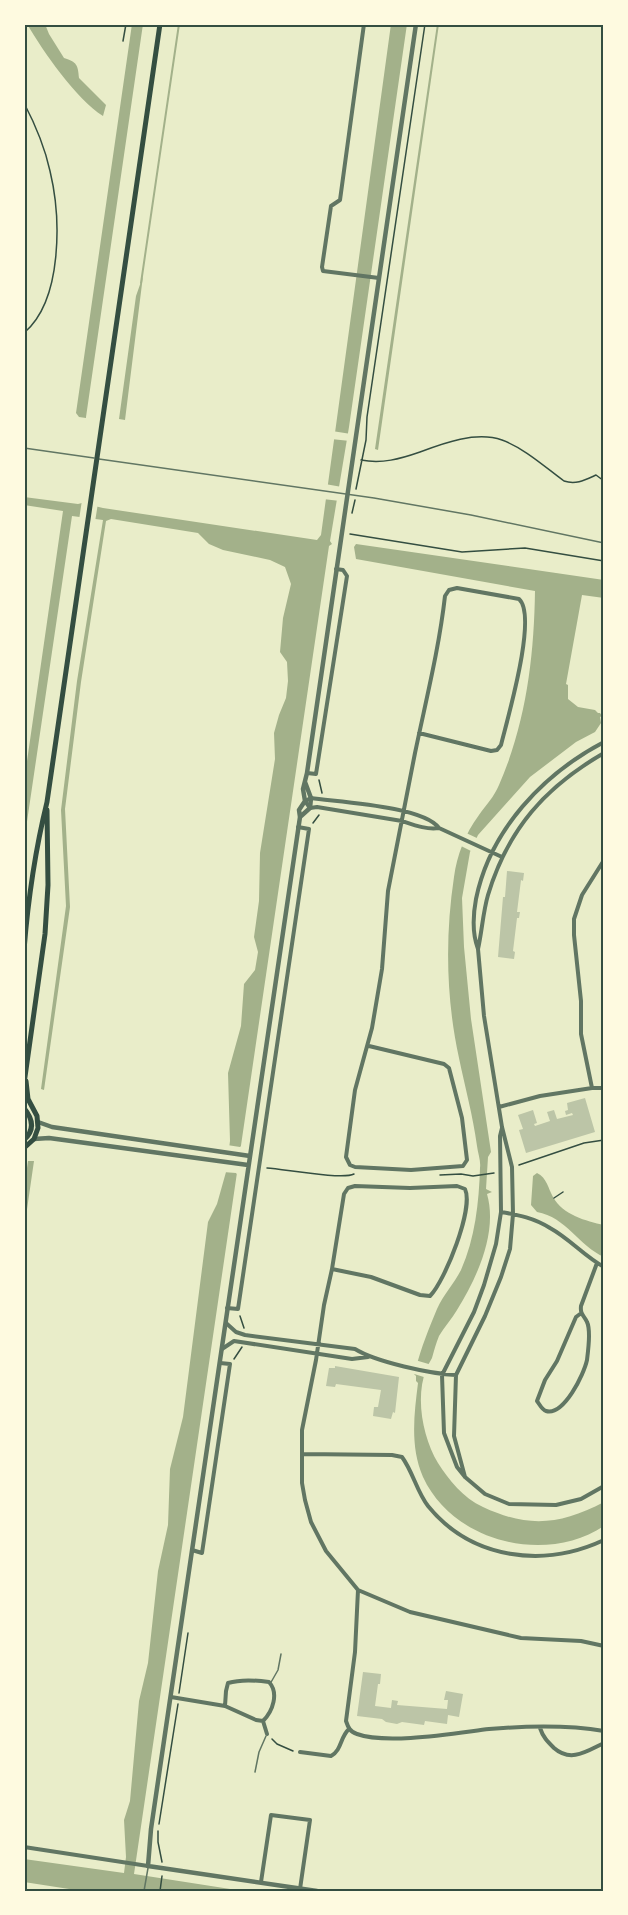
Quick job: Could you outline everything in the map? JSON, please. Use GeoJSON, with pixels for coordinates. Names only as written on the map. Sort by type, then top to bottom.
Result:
{"type":"FeatureCollection","features":[{"type":"Feature","properties":{"kind":"main road"},"geometry":{"type":"LineString","coordinates":[[24,950],[37,842],[46,802],[160,24]]}},
{"type":"Feature","properties":{"kind":"main road"},"geometry":{"type":"LineString","coordinates":[[24,1140],[32,1129],[25,1081],[45,934],[48,885],[46,802]]}},
{"type":"Feature","properties":{"kind":"main road"},"geometry":{"type":"LineString","coordinates":[[24,1148],[34,1139],[38,1128],[34,1111],[27,1106]]}},
{"type":"Feature","properties":{"kind":"main road"},"geometry":{"type":"LineString","coordinates":[[30,1119],[38,1122]]}},
{"type":"Feature","properties":{"kind":"street"},"geometry":{"type":"LineString","coordinates":[[364,24],[340,200],[331,206],[322,267],[323,271],[376,277]]}},
{"type":"Feature","properties":{"kind":"street"},"geometry":{"type":"LineString","coordinates":[[310,808],[305,782],[376,277],[416,24]]}},
{"type":"Feature","properties":{"kind":"street"},"geometry":{"type":"LineString","coordinates":[[307,773],[316,774],[347,576],[343,570],[336,569]]}},
{"type":"Feature","properties":{"kind":"street"},"geometry":{"type":"LineString","coordinates":[[369,1046],[444,1064],[449,1068],[462,1118],[467,1160],[463,1166],[411,1170],[355,1167],[350,1165],[346,1157],[355,1090],[363,1057],[369,1046],[381,981],[388,891],[420,733],[441,637],[445,596],[449,590],[457,588],[514,597],[522,602],[524,607],[520,666],[501,745],[497,750],[492,751],[420,733]]}},
{"type":"Feature","properties":{"kind":"street"},"geometry":{"type":"LineString","coordinates":[[478,949],[474,938],[476,903],[485,866],[508,825],[539,788],[561,770],[604,742]]}},
{"type":"Feature","properties":{"kind":"street"},"geometry":{"type":"LineString","coordinates":[[465,1477],[454,1436],[456,1375],[501,1277],[510,1249],[513,1214],[512,1167],[502,1127],[483,1016],[478,949],[488,896],[502,857],[520,826],[542,799],[577,770],[604,753]]}},
{"type":"Feature","properties":{"kind":"street"},"geometry":{"type":"LineString","coordinates":[[308,800],[352,803],[420,815],[435,823],[439,828],[502,857]]}},
{"type":"Feature","properties":{"kind":"street"},"geometry":{"type":"LineString","coordinates":[[148,1868],[151,1829],[222,1349],[245,1165],[300,817],[299,810],[308,800]]}},
{"type":"Feature","properties":{"kind":"street"},"geometry":{"type":"LineString","coordinates":[[300,817],[310,808],[317,807],[402,821],[416,826],[439,828]]}},
{"type":"Feature","properties":{"kind":"street"},"geometry":{"type":"LineString","coordinates":[[227,1308],[238,1309],[309,829],[298,827]]}},
{"type":"Feature","properties":{"kind":"street"},"geometry":{"type":"LineString","coordinates":[[592,1088],[581,1034],[581,1001],[574,919],[582,895],[604,860]]}},
{"type":"Feature","properties":{"kind":"street"},"geometry":{"type":"LineString","coordinates":[[499,1107],[540,1096],[604,1088]]}},
{"type":"Feature","properties":{"kind":"street"},"geometry":{"type":"LineString","coordinates":[[38,1122],[52,1127],[247,1156]]}},
{"type":"Feature","properties":{"kind":"street"},"geometry":{"type":"LineString","coordinates":[[502,1127],[500,1136],[501,1212],[496,1244],[474,1312],[442,1375],[444,1433],[457,1467],[465,1477],[485,1494],[509,1504],[556,1506],[581,1499],[604,1486]]}},
{"type":"Feature","properties":{"kind":"street"},"geometry":{"type":"LineString","coordinates":[[34,1139],[49,1138],[245,1165]]}},
{"type":"Feature","properties":{"kind":"street"},"geometry":{"type":"LineString","coordinates":[[332,1269],[430,1296],[452,1256],[462,1226],[468,1197],[465,1189],[461,1186],[410,1188],[355,1186],[348,1188],[344,1194],[302,1430],[302,1483],[311,1522],[326,1551],[358,1590],[410,1612],[521,1638],[581,1641],[604,1646]]}},
{"type":"Feature","properties":{"kind":"street"},"geometry":{"type":"LineString","coordinates":[[501,1212],[531,1218],[550,1227],[604,1267]]}},
{"type":"Feature","properties":{"kind":"street"},"geometry":{"type":"LineString","coordinates":[[580,1314],[576,1317],[557,1361],[539,1393],[537,1401],[547,1412],[563,1405],[582,1375],[587,1359],[589,1337],[587,1323],[580,1314],[580,1306],[597,1263]]}},
{"type":"Feature","properties":{"kind":"street"},"geometry":{"type":"LineString","coordinates":[[225,1323],[236,1332],[245,1335],[355,1349],[368,1357],[442,1375],[456,1375]]}},
{"type":"Feature","properties":{"kind":"street"},"geometry":{"type":"LineString","coordinates":[[222,1349],[234,1341],[352,1359],[368,1357]]}},
{"type":"Feature","properties":{"kind":"street"},"geometry":{"type":"LineString","coordinates":[[191,1550],[202,1553],[230,1364],[220,1363]]}},
{"type":"Feature","properties":{"kind":"street"},"geometry":{"type":"LineString","coordinates":[[302,1454],[402,1457],[427,1505],[441,1520],[470,1540],[500,1552],[529,1556],[576,1551],[604,1540]]}},
{"type":"Feature","properties":{"kind":"street"},"geometry":{"type":"LineString","coordinates":[[358,1590],[354,1659],[346,1716],[349,1729],[356,1734],[385,1738],[421,1737],[493,1729],[575,1727],[604,1731]]}},
{"type":"Feature","properties":{"kind":"street"},"geometry":{"type":"LineString","coordinates":[[171,1697],[225,1706],[256,1720],[263,1720],[270,1713],[274,1697],[273,1686],[263,1681],[238,1680],[228,1683],[225,1706]]}},
{"type":"Feature","properties":{"kind":"street"},"geometry":{"type":"LineString","coordinates":[[263,1720],[267,1734]]}},
{"type":"Feature","properties":{"kind":"street"},"geometry":{"type":"LineString","coordinates":[[540,1728],[542,1736],[559,1752],[566,1755],[578,1754],[604,1743]]}},
{"type":"Feature","properties":{"kind":"street"},"geometry":{"type":"LineString","coordinates":[[300,1752],[331,1756],[339,1750],[345,1733],[349,1729]]}},
{"type":"Feature","properties":{"kind":"street"},"geometry":{"type":"LineString","coordinates":[[261,1882],[271,1815],[310,1820],[300,1888]]}},
{"type":"Feature","properties":{"kind":"street"},"geometry":{"type":"LineString","coordinates":[[24,1847],[136,1864],[163,1871],[317,1891]]}},
{"type":"Feature","properties":{"kind":"lane"},"geometry":{"type":"LineString","coordinates":[[24,448],[374,498],[471,515],[604,543]]}},
{"type":"Feature","properties":{"kind":"lane"},"geometry":{"type":"LineString","coordinates":[[270,1684],[278,1671],[281,1654]]}},
{"type":"Feature","properties":{"kind":"lane"},"geometry":{"type":"LineString","coordinates":[[255,1772],[259,1752],[267,1734]]}},
{"type":"Feature","properties":{"kind":"lane"},"geometry":{"type":"LineString","coordinates":[[144,1891],[148,1868]]}},
{"type":"Feature","properties":{"kind":"path"},"geometry":{"type":"LineString","coordinates":[[123,41],[126,24]]}},
{"type":"Feature","properties":{"kind":"path"},"geometry":{"type":"LineString","coordinates":[[425,24],[367,417],[366,440],[361,460],[372,462],[399,459],[456,441],[492,438],[524,452],[564,481],[580,482],[596,476],[604,481]]}},
{"type":"Feature","properties":{"kind":"path"},"geometry":{"type":"LineString","coordinates":[[24,103],[39,135],[51,172],[56,219],[55,265],[47,300],[31,328],[24,333]]}},
{"type":"Feature","properties":{"kind":"path"},"geometry":{"type":"LineString","coordinates":[[349,534],[462,552],[525,548],[604,561]]}},
{"type":"Feature","properties":{"kind":"path"},"geometry":{"type":"LineString","coordinates":[[512,1167],[584,1143],[604,1140]]}},
{"type":"Feature","properties":{"kind":"path"},"geometry":{"type":"LineString","coordinates":[[259,1167],[350,1176]]}},
{"type":"Feature","properties":{"kind":"path"},"geometry":{"type":"LineString","coordinates":[[473,1176],[501,1171]]}},
{"type":"Feature","properties":{"kind":"path"},"geometry":{"type":"LineString","coordinates":[[554,1198],[563,1192]]}},
{"type":"Feature","properties":{"kind":"path"},"geometry":{"type":"LineString","coordinates":[[160,1891],[163,1871],[158,1842],[161,1810],[188,1640],[187,1627]]}},
{"type":"Feature","properties":{"kind":"path"},"geometry":{"type":"LineString","coordinates":[[267,1734],[277,1744],[300,1752]]}},
{"type":"Feature","properties":{"kind":"shaded area"},"geometry":{"type":"Polygon","coordinates":[[[27,24],[45,24],[64,58],[76,65],[79,78],[106,105],[103,116],[71,87],[27,24]]]}},
{"type":"Feature","properties":{"kind":"shaded area"},"geometry":{"type":"Polygon","coordinates":[[[132,24],[143,24],[86,418],[79,417],[76,413],[132,24]]]}},
{"type":"Feature","properties":{"kind":"shaded area"},"geometry":{"type":"Polygon","coordinates":[[[391,24],[407,24],[134,1874],[243,1891],[82,1891],[24,1882],[24,1859],[124,1873],[126,1857],[124,1820],[130,1801],[139,1701],[148,1663],[158,1571],[168,1525],[170,1469],[183,1417],[208,1222],[217,1204],[226,1172],[230,1141],[228,1073],[241,1026],[244,984],[255,970],[258,952],[254,937],[259,901],[260,853],[275,759],[274,733],[286,698],[288,681],[287,662],[280,652],[283,618],[291,584],[285,567],[270,560],[223,550],[209,544],[198,533],[111,519],[106,521],[81,682],[65,809],[70,907],[44,1090],[41,1089],[66,906],[61,810],[77,681],[103,520],[72,516],[24,842],[24,782],[63,511],[24,505],[24,497],[82,503],[317,540],[321,535],[391,24]]]}},
{"type":"Feature","properties":{"kind":"shaded area"},"geometry":{"type":"Polygon","coordinates":[[[437,24],[439,24],[378,450],[375,449],[437,24]]]}},
{"type":"Feature","properties":{"kind":"shaded area"},"geometry":{"type":"Polygon","coordinates":[[[143,276],[125,420],[119,419],[136,296],[143,276]]]}},
{"type":"Feature","properties":{"kind":"shaded area"},"geometry":{"type":"Polygon","coordinates":[[[356,544],[604,580],[604,598],[582,595],[566,684],[568,685],[568,699],[578,707],[600,713],[601,723],[595,732],[576,742],[530,777],[478,835],[470,852],[462,898],[464,947],[471,1019],[491,1152],[488,1157],[486,1189],[492,1192],[487,1194],[490,1224],[484,1254],[472,1284],[439,1336],[426,1369],[421,1393],[422,1418],[428,1442],[438,1463],[463,1494],[476,1503],[499,1514],[529,1521],[544,1521],[573,1515],[604,1502],[604,1526],[581,1538],[555,1544],[529,1545],[503,1540],[478,1531],[456,1518],[437,1499],[423,1477],[416,1454],[414,1431],[418,1383],[414,1374],[437,1309],[466,1258],[473,1233],[479,1194],[480,1160],[455,1036],[449,990],[449,922],[454,877],[466,837],[497,789],[516,738],[527,690],[533,641],[535,591],[356,559],[354,547],[356,544]]]}},
{"type":"Feature","properties":{"kind":"shaded area"},"geometry":{"type":"Polygon","coordinates":[[[28,1161],[34,1161],[24,1230],[24,1189],[28,1161]]]}},
{"type":"Feature","properties":{"kind":"shaded area"},"geometry":{"type":"Polygon","coordinates":[[[537,1173],[545,1180],[557,1203],[569,1213],[604,1225],[604,1257],[556,1220],[537,1212],[531,1205],[533,1176],[537,1173]]]}},
{"type":"Feature","properties":{"kind":"pier"},"geometry":{"type":"Polygon","coordinates":[[[332,431],[351,434],[350,441],[331,439],[332,431]]]}},
{"type":"Feature","properties":{"kind":"pier"},"geometry":{"type":"Polygon","coordinates":[[[325,484],[342,487],[340,501],[323,499],[325,484]]]}},
{"type":"Feature","properties":{"kind":"pier"},"geometry":{"type":"Polygon","coordinates":[[[82,500],[98,503],[95,522],[79,520],[82,500]]]}},
{"type":"Feature","properties":{"kind":"pier"},"geometry":{"type":"Polygon","coordinates":[[[464,832],[479,839],[473,852],[459,845],[464,832]]]}},
{"type":"Feature","properties":{"kind":"pier"},"geometry":{"type":"Polygon","coordinates":[[[245,1143],[240,1178],[236,1173],[223,1172],[227,1145],[240,1147],[245,1143]]]}},
{"type":"Feature","properties":{"kind":"pier"},"geometry":{"type":"Polygon","coordinates":[[[415,1360],[432,1365],[427,1378],[411,1373],[415,1360]]]}},
{"type":"Feature","properties":{"kind":"building"},"geometry":{"type":"Polygon","coordinates":[[[507,871],[524,873],[517,912],[520,912],[517,918],[514,959],[498,957],[507,871]]]}},
{"type":"Feature","properties":{"kind":"building"},"geometry":{"type":"Polygon","coordinates":[[[585,1098],[595,1132],[526,1153],[519,1130],[523,1129],[518,1115],[533,1110],[537,1123],[534,1124],[535,1126],[550,1121],[547,1112],[554,1110],[557,1119],[573,1115],[572,1113],[566,1115],[567,1103],[585,1098]]]}},
{"type":"Feature","properties":{"kind":"building"},"geometry":{"type":"Polygon","coordinates":[[[335,1366],[399,1377],[395,1413],[393,1412],[391,1419],[373,1416],[374,1407],[378,1407],[381,1390],[336,1384],[335,1387],[326,1386],[329,1368],[335,1368],[335,1366]]]}},
{"type":"Feature","properties":{"kind":"building"},"geometry":{"type":"Polygon","coordinates":[[[363,1672],[381,1674],[375,1706],[391,1708],[392,1700],[398,1701],[397,1705],[447,1709],[448,1700],[444,1700],[446,1691],[463,1694],[459,1717],[448,1715],[447,1724],[425,1721],[424,1725],[402,1722],[397,1724],[382,1719],[357,1716],[363,1672]]]}},
{"type":"Feature","properties":{"kind":"waterway"},"geometry":{"type":"LineString","coordinates":[[141,283],[179,24]]}}]}
